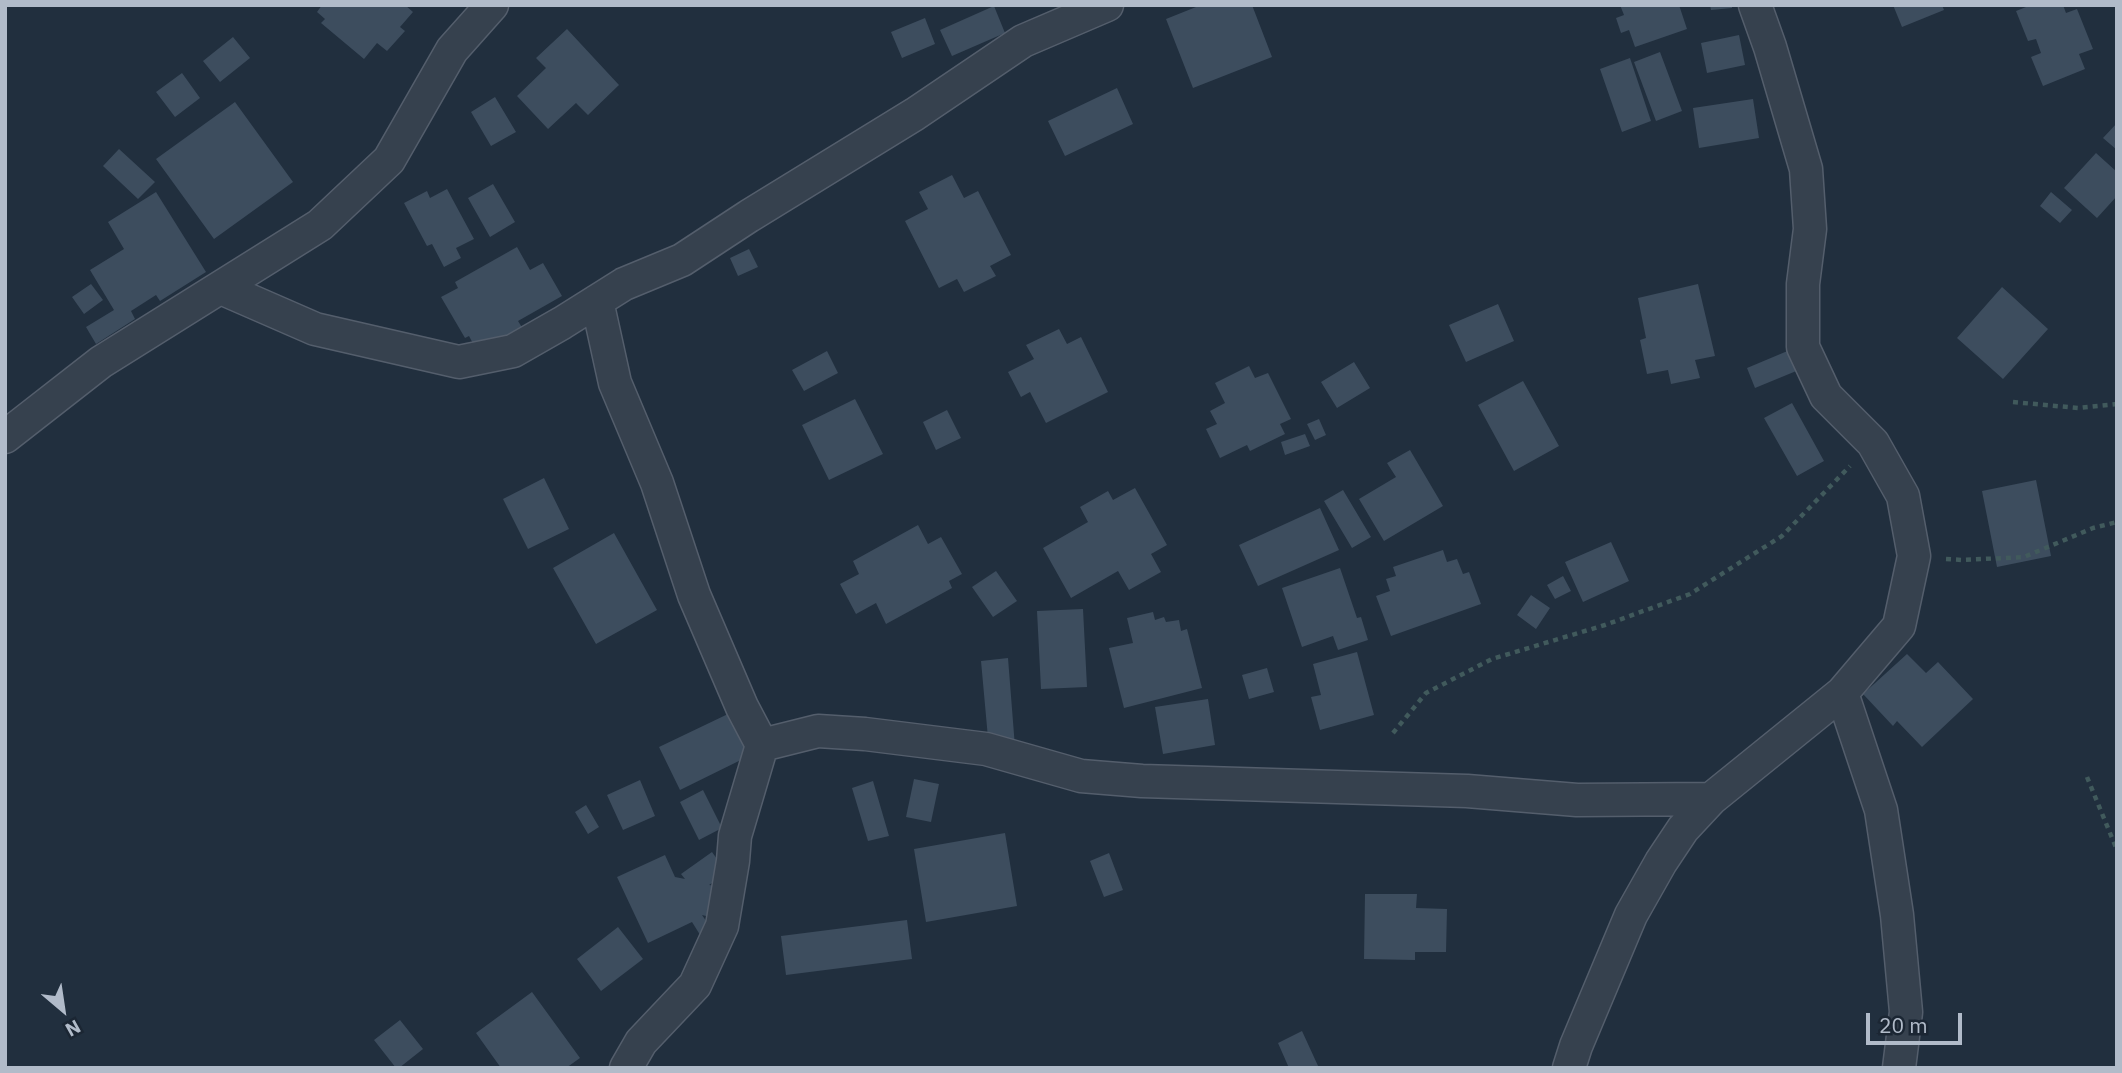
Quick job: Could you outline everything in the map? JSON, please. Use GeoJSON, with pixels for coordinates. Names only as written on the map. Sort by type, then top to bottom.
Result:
{"type":"FeatureCollection","features":[{"type":"Feature","properties":{"kind":"street"},"geometry":{"type":"LineString","coordinates":[[5,437],[102,362],[320,225],[389,160],[452,50],[492,5]]}},
{"type":"Feature","properties":{"kind":"street"},"geometry":{"type":"LineString","coordinates":[[221,288],[315,329],[458,362],[513,351],[624,284],[682,260],[915,114],[1023,41],[1107,5]]}},
{"type":"Feature","properties":{"kind":"street"},"geometry":{"type":"LineString","coordinates":[[1569,1068],[1631,915],[1661,862],[1684,829],[1711,799],[1842,693],[1899,626],[1914,556],[1903,495],[1873,443],[1826,396],[1803,347],[1803,284],[1810,229],[1806,169],[1755,5]]}},
{"type":"Feature","properties":{"kind":"street"},"geometry":{"type":"LineString","coordinates":[[597,301],[615,383],[657,483],[694,595],[742,707],[762,745],[735,836],[722,926],[695,985],[641,1042],[626,1068]]}},
{"type":"Feature","properties":{"kind":"street"},"geometry":{"type":"LineString","coordinates":[[1842,693],[1881,810],[1895,902],[1906,1012],[1899,1068]]}},
{"type":"Feature","properties":{"kind":"street"},"geometry":{"type":"LineString","coordinates":[[762,745],[817,731],[877,735],[986,749],[1081,776],[1142,781],[1467,791],[1577,800],[1711,799]]}},
{"type":"Feature","properties":{"kind":"path"},"geometry":{"type":"LineString","coordinates":[[2013,402],[2078,408],[2117,404]]}},
{"type":"Feature","properties":{"kind":"path"},"geometry":{"type":"LineString","coordinates":[[1393,733],[1426,694],[1492,659],[1605,625],[1690,594],[1782,536],[1873,443]]}},
{"type":"Feature","properties":{"kind":"path"},"geometry":{"type":"LineString","coordinates":[[1914,556],[1963,560],[2024,557],[2093,528],[2117,522]]}},
{"type":"Feature","properties":{"kind":"path"},"geometry":{"type":"LineString","coordinates":[[2087,777],[2117,850]]}},
{"type":"Feature","properties":{"kind":"building"},"geometry":{"type":"Polygon","coordinates":[[[322,5],[405,5],[413,12],[400,27],[405,31],[387,51],[377,43],[364,59],[321,23],[325,19],[317,12],[322,5]]]}},
{"type":"Feature","properties":{"kind":"building"},"geometry":{"type":"Polygon","coordinates":[[[1201,5],[1252,5],[1272,57],[1193,88],[1166,19],[1201,5]]]}},
{"type":"Feature","properties":{"kind":"building"},"geometry":{"type":"Polygon","coordinates":[[[1620,5],[1679,5],[1687,29],[1635,47],[1629,30],[1621,33],[1616,18],[1624,15],[1620,5]]]}},
{"type":"Feature","properties":{"kind":"building"},"geometry":{"type":"Polygon","coordinates":[[[1710,5],[1732,5],[1732,8],[1711,10],[1710,5]]]}},
{"type":"Feature","properties":{"kind":"building"},"geometry":{"type":"Polygon","coordinates":[[[1893,5],[1942,5],[1944,10],[1902,27],[1893,5]]]}},
{"type":"Feature","properties":{"kind":"building"},"geometry":{"type":"Polygon","coordinates":[[[2031,5],[2063,5],[2066,13],[2077,9],[2093,49],[2079,54],[2085,69],[2043,86],[2031,57],[2041,53],[2036,39],[2028,41],[2016,11],[2031,5]]]}},
{"type":"Feature","properties":{"kind":"building"},"geometry":{"type":"Polygon","coordinates":[[[994,6],[1005,33],[952,56],[940,30],[994,6]]]}},
{"type":"Feature","properties":{"kind":"building"},"geometry":{"type":"Polygon","coordinates":[[[925,18],[935,44],[902,58],[891,32],[925,18]]]}},
{"type":"Feature","properties":{"kind":"building"},"geometry":{"type":"Polygon","coordinates":[[[567,29],[619,85],[588,115],[576,103],[548,129],[517,96],[546,68],[536,58],[567,29]]]}},
{"type":"Feature","properties":{"kind":"building"},"geometry":{"type":"Polygon","coordinates":[[[1739,35],[1745,65],[1707,73],[1701,43],[1739,35]]]}},
{"type":"Feature","properties":{"kind":"building"},"geometry":{"type":"Polygon","coordinates":[[[233,37],[250,58],[220,82],[203,61],[233,37]]]}},
{"type":"Feature","properties":{"kind":"building"},"geometry":{"type":"Polygon","coordinates":[[[1660,52],[1682,111],[1656,121],[1634,62],[1660,52]]]}},
{"type":"Feature","properties":{"kind":"building"},"geometry":{"type":"Polygon","coordinates":[[[1630,58],[1651,121],[1622,132],[1600,69],[1630,58]]]}},
{"type":"Feature","properties":{"kind":"building"},"geometry":{"type":"Polygon","coordinates":[[[182,73],[200,98],[175,117],[156,92],[182,73]]]}},
{"type":"Feature","properties":{"kind":"building"},"geometry":{"type":"Polygon","coordinates":[[[1117,88],[1133,124],[1065,156],[1048,121],[1117,88]]]}},
{"type":"Feature","properties":{"kind":"building"},"geometry":{"type":"Polygon","coordinates":[[[495,97],[516,132],[491,146],[471,112],[495,97]]]}},
{"type":"Feature","properties":{"kind":"building"},"geometry":{"type":"Polygon","coordinates":[[[1753,99],[1759,138],[1699,148],[1693,108],[1753,99]]]}},
{"type":"Feature","properties":{"kind":"building"},"geometry":{"type":"Polygon","coordinates":[[[235,102],[293,182],[214,239],[156,159],[235,102]]]}},
{"type":"Feature","properties":{"kind":"building"},"geometry":{"type":"Polygon","coordinates":[[[2117,123],[2117,150],[2103,138],[2117,123]]]}},
{"type":"Feature","properties":{"kind":"building"},"geometry":{"type":"Polygon","coordinates":[[[119,149],[155,182],[138,199],[103,166],[119,149]]]}},
{"type":"Feature","properties":{"kind":"building"},"geometry":{"type":"Polygon","coordinates":[[[2096,153],[2117,172],[2117,196],[2097,218],[2064,188],[2096,153]]]}},
{"type":"Feature","properties":{"kind":"building"},"geometry":{"type":"Polygon","coordinates":[[[952,175],[964,198],[978,191],[1011,255],[990,266],[996,276],[964,292],[957,279],[939,288],[905,221],[928,209],[919,192],[952,175]]]}},
{"type":"Feature","properties":{"kind":"building"},"geometry":{"type":"Polygon","coordinates":[[[493,184],[515,222],[490,237],[468,198],[493,184]]]}},
{"type":"Feature","properties":{"kind":"building"},"geometry":{"type":"Polygon","coordinates":[[[447,189],[474,239],[456,248],[461,258],[444,267],[432,244],[427,246],[404,203],[427,191],[430,198],[447,189]]]}},
{"type":"Feature","properties":{"kind":"building"},"geometry":{"type":"Polygon","coordinates":[[[156,192],[206,272],[160,301],[156,295],[131,311],[135,319],[96,344],[86,327],[114,310],[90,270],[124,249],[108,222],[156,192]]]}},
{"type":"Feature","properties":{"kind":"building"},"geometry":{"type":"Polygon","coordinates":[[[2051,192],[2072,210],[2060,223],[2040,206],[2051,192]]]}},
{"type":"Feature","properties":{"kind":"building"},"geometry":{"type":"Polygon","coordinates":[[[517,247],[530,270],[543,263],[562,296],[518,321],[523,329],[479,355],[469,336],[465,338],[441,297],[458,288],[455,282],[517,247]]]}},
{"type":"Feature","properties":{"kind":"building"},"geometry":{"type":"Polygon","coordinates":[[[749,249],[758,267],[738,276],[730,258],[749,249]]]}},
{"type":"Feature","properties":{"kind":"building"},"geometry":{"type":"Polygon","coordinates":[[[91,284],[103,300],[84,314],[72,297],[91,284]]]}},
{"type":"Feature","properties":{"kind":"building"},"geometry":{"type":"Polygon","coordinates":[[[1698,284],[1715,356],[1695,360],[1700,378],[1671,384],[1668,370],[1647,374],[1640,340],[1646,338],[1638,298],[1698,284]]]}},
{"type":"Feature","properties":{"kind":"building"},"geometry":{"type":"Polygon","coordinates":[[[2002,287],[2048,329],[2003,379],[1957,338],[2002,287]]]}},
{"type":"Feature","properties":{"kind":"building"},"geometry":{"type":"Polygon","coordinates":[[[1498,304],[1514,341],[1466,362],[1449,325],[1498,304]]]}},
{"type":"Feature","properties":{"kind":"building"},"geometry":{"type":"Polygon","coordinates":[[[1059,329],[1067,344],[1081,337],[1108,392],[1046,423],[1030,392],[1021,397],[1008,372],[1034,359],[1026,345],[1059,329]]]}},
{"type":"Feature","properties":{"kind":"building"},"geometry":{"type":"Polygon","coordinates":[[[1797,347],[1806,367],[1755,388],[1747,368],[1797,347]]]}},
{"type":"Feature","properties":{"kind":"building"},"geometry":{"type":"Polygon","coordinates":[[[827,351],[838,373],[804,391],[792,370],[827,351]]]}},
{"type":"Feature","properties":{"kind":"building"},"geometry":{"type":"Polygon","coordinates":[[[1354,362],[1370,388],[1337,408],[1321,382],[1354,362]]]}},
{"type":"Feature","properties":{"kind":"building"},"geometry":{"type":"Polygon","coordinates":[[[1249,366],[1255,378],[1268,373],[1291,419],[1280,424],[1285,434],[1250,451],[1247,445],[1220,458],[1206,429],[1217,424],[1210,411],[1225,403],[1215,383],[1249,366]]]}},
{"type":"Feature","properties":{"kind":"building"},"geometry":{"type":"Polygon","coordinates":[[[1523,381],[1559,446],[1514,471],[1478,405],[1523,381]]]}},
{"type":"Feature","properties":{"kind":"building"},"geometry":{"type":"Polygon","coordinates":[[[855,399],[883,454],[829,480],[802,425],[855,399]]]}},
{"type":"Feature","properties":{"kind":"building"},"geometry":{"type":"Polygon","coordinates":[[[1792,403],[1824,461],[1797,476],[1764,418],[1792,403]]]}},
{"type":"Feature","properties":{"kind":"building"},"geometry":{"type":"Polygon","coordinates":[[[947,410],[961,438],[936,450],[923,422],[947,410]]]}},
{"type":"Feature","properties":{"kind":"building"},"geometry":{"type":"Polygon","coordinates":[[[1319,419],[1326,435],[1315,440],[1307,424],[1319,419]]]}},
{"type":"Feature","properties":{"kind":"building"},"geometry":{"type":"Polygon","coordinates":[[[1305,434],[1310,446],[1285,455],[1281,442],[1305,434]]]}},
{"type":"Feature","properties":{"kind":"building"},"geometry":{"type":"Polygon","coordinates":[[[1410,450],[1443,506],[1384,541],[1359,499],[1396,477],[1387,463],[1410,450]]]}},
{"type":"Feature","properties":{"kind":"building"},"geometry":{"type":"Polygon","coordinates":[[[544,478],[569,529],[528,549],[503,499],[544,478]]]}},
{"type":"Feature","properties":{"kind":"building"},"geometry":{"type":"Polygon","coordinates":[[[2036,480],[2051,556],[1997,567],[1982,491],[2036,480]]]}},
{"type":"Feature","properties":{"kind":"building"},"geometry":{"type":"Polygon","coordinates":[[[1135,488],[1167,545],[1151,554],[1161,572],[1129,590],[1118,571],[1071,598],[1043,548],[1088,522],[1080,507],[1108,491],[1113,500],[1135,488]]]}},
{"type":"Feature","properties":{"kind":"building"},"geometry":{"type":"Polygon","coordinates":[[[1343,490],[1371,537],[1352,548],[1324,501],[1343,490]]]}},
{"type":"Feature","properties":{"kind":"building"},"geometry":{"type":"Polygon","coordinates":[[[1320,508],[1339,550],[1258,586],[1239,545],[1320,508]]]}},
{"type":"Feature","properties":{"kind":"building"},"geometry":{"type":"Polygon","coordinates":[[[918,525],[928,544],[941,537],[962,574],[949,581],[952,588],[886,624],[876,603],[856,614],[840,584],[859,574],[853,561],[918,525]]]}},
{"type":"Feature","properties":{"kind":"building"},"geometry":{"type":"Polygon","coordinates":[[[614,533],[657,610],[596,644],[553,568],[614,533]]]}},
{"type":"Feature","properties":{"kind":"building"},"geometry":{"type":"Polygon","coordinates":[[[1611,542],[1629,581],[1583,602],[1565,562],[1611,542]]]}},
{"type":"Feature","properties":{"kind":"building"},"geometry":{"type":"Polygon","coordinates":[[[1443,550],[1447,562],[1457,559],[1463,574],[1469,572],[1481,604],[1391,636],[1376,596],[1390,591],[1386,579],[1396,576],[1393,567],[1443,550]]]}},
{"type":"Feature","properties":{"kind":"building"},"geometry":{"type":"Polygon","coordinates":[[[1340,568],[1357,618],[1361,617],[1368,640],[1338,650],[1333,636],[1302,647],[1282,588],[1340,568]]]}},
{"type":"Feature","properties":{"kind":"building"},"geometry":{"type":"Polygon","coordinates":[[[996,571],[1017,601],[993,617],[972,587],[996,571]]]}},
{"type":"Feature","properties":{"kind":"building"},"geometry":{"type":"Polygon","coordinates":[[[1563,576],[1571,591],[1555,599],[1547,585],[1563,576]]]}},
{"type":"Feature","properties":{"kind":"building"},"geometry":{"type":"Polygon","coordinates":[[[1531,595],[1550,608],[1536,629],[1517,615],[1531,595]]]}},
{"type":"Feature","properties":{"kind":"building"},"geometry":{"type":"Polygon","coordinates":[[[1083,609],[1087,687],[1041,689],[1037,611],[1083,609]]]}},
{"type":"Feature","properties":{"kind":"building"},"geometry":{"type":"Polygon","coordinates":[[[1153,612],[1155,620],[1164,617],[1166,622],[1179,620],[1181,631],[1187,629],[1202,688],[1124,708],[1109,648],[1133,643],[1127,618],[1153,612]]]}},
{"type":"Feature","properties":{"kind":"building"},"geometry":{"type":"Polygon","coordinates":[[[1357,652],[1374,715],[1320,730],[1311,697],[1321,695],[1313,664],[1357,652]]]}},
{"type":"Feature","properties":{"kind":"building"},"geometry":{"type":"Polygon","coordinates":[[[1907,654],[1926,673],[1938,662],[1973,699],[1922,747],[1897,721],[1893,726],[1863,694],[1907,654]]]}},
{"type":"Feature","properties":{"kind":"building"},"geometry":{"type":"Polygon","coordinates":[[[1008,658],[1015,747],[989,749],[981,661],[1008,658]]]}},
{"type":"Feature","properties":{"kind":"building"},"geometry":{"type":"Polygon","coordinates":[[[1267,668],[1274,692],[1249,699],[1242,675],[1267,668]]]}},
{"type":"Feature","properties":{"kind":"building"},"geometry":{"type":"Polygon","coordinates":[[[1208,699],[1215,745],[1163,754],[1155,707],[1208,699]]]}},
{"type":"Feature","properties":{"kind":"building"},"geometry":{"type":"Polygon","coordinates":[[[728,714],[749,756],[680,790],[659,747],[728,714]]]}},
{"type":"Feature","properties":{"kind":"building"},"geometry":{"type":"Polygon","coordinates":[[[914,779],[939,784],[931,822],[906,817],[914,779]]]}},
{"type":"Feature","properties":{"kind":"building"},"geometry":{"type":"Polygon","coordinates":[[[640,780],[655,816],[623,830],[607,795],[640,780]]]}},
{"type":"Feature","properties":{"kind":"building"},"geometry":{"type":"Polygon","coordinates":[[[873,781],[889,836],[868,841],[852,788],[873,781]]]}},
{"type":"Feature","properties":{"kind":"building"},"geometry":{"type":"Polygon","coordinates":[[[703,790],[722,828],[699,840],[680,802],[703,790]]]}},
{"type":"Feature","properties":{"kind":"building"},"geometry":{"type":"Polygon","coordinates":[[[586,805],[599,827],[588,834],[575,812],[586,805]]]}},
{"type":"Feature","properties":{"kind":"building"},"geometry":{"type":"Polygon","coordinates":[[[1005,833],[1017,906],[926,922],[914,849],[1005,833]]]}},
{"type":"Feature","properties":{"kind":"building"},"geometry":{"type":"Polygon","coordinates":[[[712,852],[727,873],[709,885],[717,886],[710,917],[702,915],[713,931],[702,938],[692,922],[648,943],[617,877],[665,855],[675,877],[685,879],[681,874],[712,852]]]}},
{"type":"Feature","properties":{"kind":"building"},"geometry":{"type":"Polygon","coordinates":[[[1109,853],[1123,890],[1104,897],[1090,861],[1109,853]]]}},
{"type":"Feature","properties":{"kind":"building"},"geometry":{"type":"Polygon","coordinates":[[[1365,894],[1417,894],[1416,908],[1447,909],[1446,952],[1415,952],[1415,960],[1364,959],[1365,894]]]}},
{"type":"Feature","properties":{"kind":"building"},"geometry":{"type":"Polygon","coordinates":[[[907,920],[912,959],[786,975],[781,936],[907,920]]]}},
{"type":"Feature","properties":{"kind":"building"},"geometry":{"type":"Polygon","coordinates":[[[618,927],[643,959],[601,991],[577,959],[618,927]]]}},
{"type":"Feature","properties":{"kind":"building"},"geometry":{"type":"Polygon","coordinates":[[[532,992],[580,1058],[566,1068],[501,1068],[476,1033],[532,992]]]}},
{"type":"Feature","properties":{"kind":"building"},"geometry":{"type":"Polygon","coordinates":[[[400,1020],[423,1049],[396,1068],[374,1040],[400,1020]]]}},
{"type":"Feature","properties":{"kind":"building"},"geometry":{"type":"Polygon","coordinates":[[[1302,1031],[1319,1068],[1289,1068],[1278,1043],[1302,1031]]]}}]}
